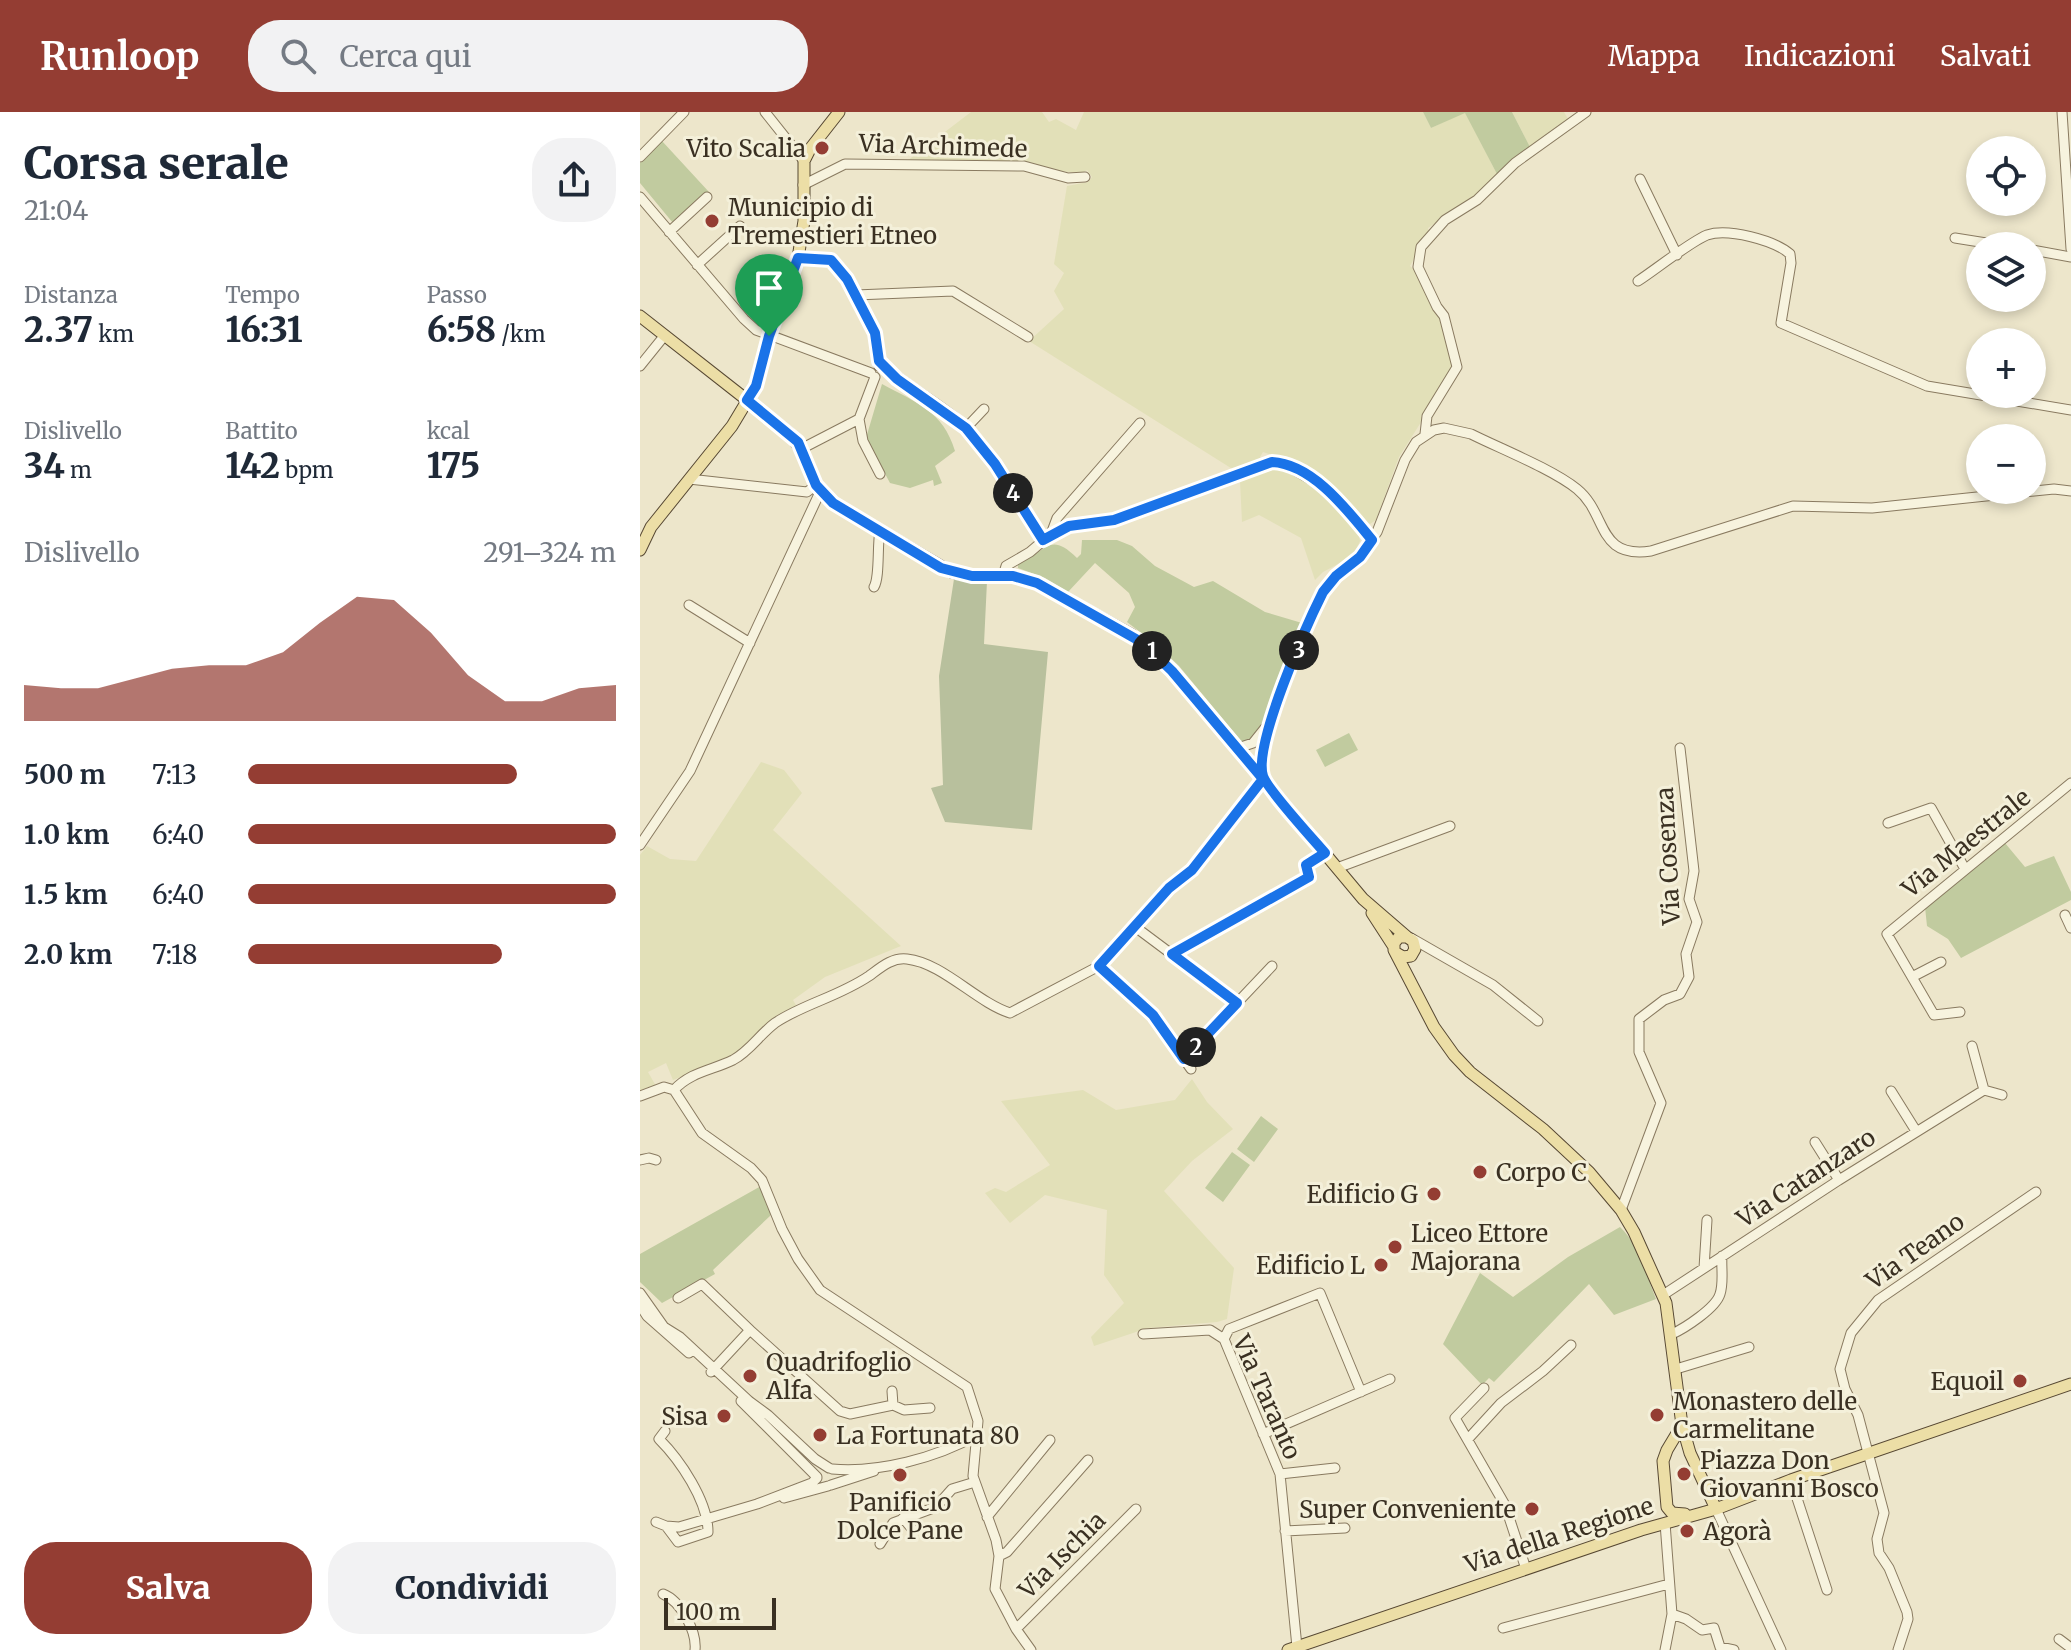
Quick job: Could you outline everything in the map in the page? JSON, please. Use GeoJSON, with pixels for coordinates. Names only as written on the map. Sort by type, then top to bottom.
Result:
{"type":"FeatureCollection","features":[{"type":"Feature","properties":{"kind":"main road"},"geometry":{"type":"LineString","coordinates":[[640,550],[651,527],[732,426],[756,386],[769,336],[798,258],[804,221],[804,161],[839,112]]}},
{"type":"Feature","properties":{"kind":"main road"},"geometry":{"type":"LineString","coordinates":[[640,316],[789,433],[801,449],[818,488],[833,503],[951,572],[1023,578],[1037,583],[1143,643],[1172,671],[1363,899],[1395,950],[1443,1042],[1462,1063],[1565,1149],[1621,1210],[1647,1257],[1663,1295],[1672,1334],[1682,1425],[1690,1453],[1716,1509]]}},
{"type":"Feature","properties":{"kind":"main road"},"geometry":{"type":"LineString","coordinates":[[1363,899],[1415,945],[1408,969],[1420,999]]}},
{"type":"Feature","properties":{"kind":"main road"},"geometry":{"type":"LineString","coordinates":[[1395,950],[1396,940],[1409,937]]}},
{"type":"Feature","properties":{"kind":"main road"},"geometry":{"type":"LineString","coordinates":[[1395,950],[1403,957],[1412,954]]}},
{"type":"Feature","properties":{"kind":"main road","name":"Via della Regione"},"geometry":{"type":"LineString","coordinates":[[1292,1649],[1641,1530],[1716,1509],[1791,1480],[2071,1384]]}},
{"type":"Feature","properties":{"kind":"main road"},"geometry":{"type":"LineString","coordinates":[[1641,1530],[1665,1518],[1663,1461],[1682,1425]]}},
{"type":"Feature","properties":{"kind":"main road"},"geometry":{"type":"LineString","coordinates":[[1663,1461],[1672,1448],[1690,1453]]}},
{"type":"Feature","properties":{"kind":"main road"},"geometry":{"type":"LineString","coordinates":[[1667,1507],[1681,1518],[1702,1503],[1705,1488]]}},
{"type":"Feature","properties":{"kind":"street"},"geometry":{"type":"LineString","coordinates":[[640,157],[684,112]]}},
{"type":"Feature","properties":{"kind":"street"},"geometry":{"type":"LineString","coordinates":[[765,112],[804,161]]}},
{"type":"Feature","properties":{"kind":"street"},"geometry":{"type":"LineString","coordinates":[[1425,434],[1427,416],[1457,367],[1444,316],[1418,267],[1421,247],[1445,220],[1477,200],[1515,163],[1586,112]]}},
{"type":"Feature","properties":{"kind":"street"},"geometry":{"type":"LineString","coordinates":[[2062,112],[2067,123],[2071,249]]}},
{"type":"Feature","properties":{"kind":"street","name":"Via Archimede"},"geometry":{"type":"LineString","coordinates":[[803,185],[845,164],[1024,166],[1068,178],[1085,177]]}},
{"type":"Feature","properties":{"kind":"street"},"geometry":{"type":"LineString","coordinates":[[1640,179],[1677,255]]}},
{"type":"Feature","properties":{"kind":"street"},"geometry":{"type":"LineString","coordinates":[[640,197],[744,319],[769,336],[861,368],[878,370],[897,379],[966,428],[1047,537]]}},
{"type":"Feature","properties":{"kind":"street"},"geometry":{"type":"LineString","coordinates":[[669,232],[707,197]]}},
{"type":"Feature","properties":{"kind":"street"},"geometry":{"type":"LineString","coordinates":[[697,265],[740,226]]}},
{"type":"Feature","properties":{"kind":"street"},"geometry":{"type":"LineString","coordinates":[[1638,281],[1708,235],[1746,235],[1783,248],[1790,254],[1781,323],[1927,386],[2071,410]]}},
{"type":"Feature","properties":{"kind":"street"},"geometry":{"type":"LineString","coordinates":[[1955,238],[1966,240]]}},
{"type":"Feature","properties":{"kind":"street"},"geometry":{"type":"LineString","coordinates":[[2046,253],[2071,257]]}},
{"type":"Feature","properties":{"kind":"street"},"geometry":{"type":"LineString","coordinates":[[798,258],[831,260],[847,279],[875,333],[878,370],[859,419],[863,441],[880,474]]}},
{"type":"Feature","properties":{"kind":"street"},"geometry":{"type":"LineString","coordinates":[[856,295],[953,291],[1028,337]]}},
{"type":"Feature","properties":{"kind":"street"},"geometry":{"type":"LineString","coordinates":[[640,366],[665,335]]}},
{"type":"Feature","properties":{"kind":"street"},"geometry":{"type":"LineString","coordinates":[[966,428],[984,409]]}},
{"type":"Feature","properties":{"kind":"street"},"geometry":{"type":"LineString","coordinates":[[801,449],[859,419]]}},
{"type":"Feature","properties":{"kind":"street"},"geometry":{"type":"LineString","coordinates":[[1047,537],[1057,518],[1140,423]]}},
{"type":"Feature","properties":{"kind":"street"},"geometry":{"type":"LineString","coordinates":[[674,1090],[689,1077],[733,1060],[745,1052],[773,1024],[835,996],[892,961],[910,959],[931,967],[1010,1013],[1099,966],[1169,888],[1192,870],[1263,779],[1261,755],[1272,715],[1323,592],[1336,576],[1360,557],[1372,540],[1410,450],[1425,434],[1444,428],[1471,434],[1575,487],[1588,502],[1610,540],[1617,547],[1636,553],[1793,506],[1885,507],[2054,489],[2071,491]]}},
{"type":"Feature","properties":{"kind":"street"},"geometry":{"type":"LineString","coordinates":[[1003,576],[1006,566],[1030,552],[1047,537],[1069,526],[1114,520],[1272,462],[1286,465],[1329,490],[1372,540]]}},
{"type":"Feature","properties":{"kind":"street"},"geometry":{"type":"LineString","coordinates":[[689,479],[807,492],[818,488]]}},
{"type":"Feature","properties":{"kind":"street"},"geometry":{"type":"LineString","coordinates":[[2054,489],[2071,481]]}},
{"type":"Feature","properties":{"kind":"street"},"geometry":{"type":"LineString","coordinates":[[640,845],[690,771],[818,488]]}},
{"type":"Feature","properties":{"kind":"street"},"geometry":{"type":"LineString","coordinates":[[874,587],[878,580],[876,562],[880,530]]}},
{"type":"Feature","properties":{"kind":"street"},"geometry":{"type":"LineString","coordinates":[[689,605],[750,643]]}},
{"type":"Feature","properties":{"kind":"street"},"geometry":{"type":"LineString","coordinates":[[1261,755],[1245,757],[1248,746],[1259,737],[1272,715]]}},
{"type":"Feature","properties":{"kind":"street","name":"Via Cosenza"},"geometry":{"type":"LineString","coordinates":[[1621,1210],[1661,1103],[1639,1052],[1639,1019],[1664,1000],[1680,994],[1687,985],[1686,954],[1697,922],[1689,899],[1694,871],[1680,748]]}},
{"type":"Feature","properties":{"kind":"street","name":"Via Maestrale"},"geometry":{"type":"LineString","coordinates":[[1912,977],[1887,934],[2071,783]]}},
{"type":"Feature","properties":{"kind":"street"},"geometry":{"type":"LineString","coordinates":[[1888,823],[1931,808],[1965,869]]}},
{"type":"Feature","properties":{"kind":"street"},"geometry":{"type":"LineString","coordinates":[[1337,868],[1450,826]]}},
{"type":"Feature","properties":{"kind":"street"},"geometry":{"type":"LineString","coordinates":[[1172,954],[1309,877],[1306,865],[1325,853]]}},
{"type":"Feature","properties":{"kind":"street"},"geometry":{"type":"LineString","coordinates":[[2065,915],[2071,928]]}},
{"type":"Feature","properties":{"kind":"street"},"geometry":{"type":"LineString","coordinates":[[1134,926],[1237,1003]]}},
{"type":"Feature","properties":{"kind":"street"},"geometry":{"type":"LineString","coordinates":[[1409,937],[1493,985],[1538,1021]]}},
{"type":"Feature","properties":{"kind":"street"},"geometry":{"type":"LineString","coordinates":[[1412,954],[1419,951],[1441,955]]}},
{"type":"Feature","properties":{"kind":"street"},"geometry":{"type":"LineString","coordinates":[[1941,962],[1912,977],[1934,1015],[1940,1017],[1960,1012]]}},
{"type":"Feature","properties":{"kind":"street"},"geometry":{"type":"LineString","coordinates":[[1099,966],[1153,1015],[1191,1069]]}},
{"type":"Feature","properties":{"kind":"street"},"geometry":{"type":"LineString","coordinates":[[1184,1059],[1272,966]]}},
{"type":"Feature","properties":{"kind":"street"},"geometry":{"type":"LineString","coordinates":[[1972,1046],[1984,1090],[2002,1095]]}},
{"type":"Feature","properties":{"kind":"street"},"geometry":{"type":"LineString","coordinates":[[640,1096],[664,1087],[674,1090],[702,1133],[751,1168],[762,1180],[782,1229],[820,1290],[967,1387],[977,1411],[975,1482],[999,1556],[995,1589],[1031,1650]]}},
{"type":"Feature","properties":{"kind":"street","name":"Via Catanzaro"},"geometry":{"type":"LineString","coordinates":[[1672,1334],[1685,1328],[1716,1303],[1721,1291],[1722,1256],[1984,1090]]}},
{"type":"Feature","properties":{"kind":"street"},"geometry":{"type":"LineString","coordinates":[[1891,1091],[1916,1131]]}},
{"type":"Feature","properties":{"kind":"street"},"geometry":{"type":"LineString","coordinates":[[1815,1142],[1839,1180]]}},
{"type":"Feature","properties":{"kind":"street"},"geometry":{"type":"LineString","coordinates":[[640,1160],[656,1160]]}},
{"type":"Feature","properties":{"kind":"street","name":"Via Teano"},"geometry":{"type":"LineString","coordinates":[[1898,1650],[1905,1633],[1907,1612],[1877,1546],[1884,1513],[1854,1402],[1845,1389],[1840,1369],[1846,1345],[1857,1322],[1878,1300],[2036,1192]]}},
{"type":"Feature","properties":{"kind":"street"},"geometry":{"type":"LineString","coordinates":[[1704,1268],[1707,1220]]}},
{"type":"Feature","properties":{"kind":"street"},"geometry":{"type":"LineString","coordinates":[[1663,1295],[1722,1256]]}},
{"type":"Feature","properties":{"kind":"street"},"geometry":{"type":"LineString","coordinates":[[678,1298],[702,1284],[840,1411],[850,1414],[893,1405],[904,1410],[930,1408]]}},
{"type":"Feature","properties":{"kind":"street"},"geometry":{"type":"LineString","coordinates":[[640,1293],[659,1325]]}},
{"type":"Feature","properties":{"kind":"street"},"geometry":{"type":"LineString","coordinates":[[1224,1339],[1229,1329],[1320,1293],[1361,1392]]}},
{"type":"Feature","properties":{"kind":"street"},"geometry":{"type":"LineString","coordinates":[[640,1305],[659,1325],[680,1337],[822,1485],[830,1486]]}},
{"type":"Feature","properties":{"kind":"street"},"geometry":{"type":"LineString","coordinates":[[712,1371],[750,1330]]}},
{"type":"Feature","properties":{"kind":"street","name":"Via Taranto"},"geometry":{"type":"LineString","coordinates":[[1143,1334],[1210,1330],[1224,1339],[1280,1474],[1292,1649]]}},
{"type":"Feature","properties":{"kind":"street"},"geometry":{"type":"LineString","coordinates":[[1468,1439],[1501,1403],[1571,1345]]}},
{"type":"Feature","properties":{"kind":"street"},"geometry":{"type":"LineString","coordinates":[[1676,1369],[1749,1347]]}},
{"type":"Feature","properties":{"kind":"street"},"geometry":{"type":"LineString","coordinates":[[712,1371],[815,1459],[830,1468],[836,1477],[830,1486]]}},
{"type":"Feature","properties":{"kind":"street"},"geometry":{"type":"LineString","coordinates":[[1263,1434],[1390,1379]]}},
{"type":"Feature","properties":{"kind":"street"},"geometry":{"type":"LineString","coordinates":[[1484,1388],[1455,1418],[1505,1505],[1526,1569]]}},
{"type":"Feature","properties":{"kind":"street"},"geometry":{"type":"LineString","coordinates":[[892,1391],[893,1405]]}},
{"type":"Feature","properties":{"kind":"street"},"geometry":{"type":"LineString","coordinates":[[665,1431],[659,1439],[678,1458],[708,1518]]}},
{"type":"Feature","properties":{"kind":"street"},"geometry":{"type":"LineString","coordinates":[[661,1524],[679,1527],[830,1486],[888,1465],[951,1449],[977,1435]]}},
{"type":"Feature","properties":{"kind":"street"},"geometry":{"type":"LineString","coordinates":[[987,1517],[1050,1440]]}},
{"type":"Feature","properties":{"kind":"street"},"geometry":{"type":"LineString","coordinates":[[999,1556],[1007,1552],[1088,1460]]}},
{"type":"Feature","properties":{"kind":"street"},"geometry":{"type":"LineString","coordinates":[[757,1504],[812,1483],[821,1469],[847,1470],[888,1465]]}},
{"type":"Feature","properties":{"kind":"street"},"geometry":{"type":"LineString","coordinates":[[1280,1474],[1335,1468]]}},
{"type":"Feature","properties":{"kind":"street"},"geometry":{"type":"LineString","coordinates":[[1791,1480],[1827,1590]]}},
{"type":"Feature","properties":{"kind":"street"},"geometry":{"type":"LineString","coordinates":[[880,1544],[893,1523],[936,1507],[952,1489],[975,1482]]}},
{"type":"Feature","properties":{"kind":"street","name":"Via Ischia"},"geometry":{"type":"LineString","coordinates":[[1016,1629],[1136,1509]]}},
{"type":"Feature","properties":{"kind":"street"},"geometry":{"type":"LineString","coordinates":[[1716,1509],[1781,1650]]}},
{"type":"Feature","properties":{"kind":"street"},"geometry":{"type":"LineString","coordinates":[[903,1518],[913,1530]]}},
{"type":"Feature","properties":{"kind":"street"},"geometry":{"type":"LineString","coordinates":[[1665,1650],[1672,1614],[1669,1584],[1681,1518]]}},
{"type":"Feature","properties":{"kind":"street"},"geometry":{"type":"LineString","coordinates":[[1285,1531],[1345,1528]]}},
{"type":"Feature","properties":{"kind":"street"},"geometry":{"type":"LineString","coordinates":[[1503,1628],[1669,1584]]}},
{"type":"Feature","properties":{"kind":"street"},"geometry":{"type":"LineString","coordinates":[[663,1594],[677,1603],[696,1640],[695,1650]]}},
{"type":"Feature","properties":{"kind":"street"},"geometry":{"type":"LineString","coordinates":[[1672,1614],[1686,1619],[1698,1629],[1714,1628],[1720,1647],[1734,1650]]}},
{"type":"Feature","properties":{"kind":"street"},"geometry":{"type":"LineString","coordinates":[[2059,1639],[2071,1648]]}},
{"type":"Feature","properties":{"kind":"shaded area"},"geometry":{"type":"Polygon","coordinates":[[[971,112],[1042,112],[1049,122],[1056,119],[1076,130],[1084,112],[1423,112],[1431,128],[1465,112],[1498,176],[1487,188],[1428,228],[1429,232],[1410,266],[1417,272],[1441,317],[1454,362],[1453,369],[1428,410],[1421,416],[1423,419],[1399,457],[1376,520],[1370,524],[1363,521],[1332,486],[1289,461],[1263,452],[1260,457],[1263,460],[1234,470],[1029,341],[1064,309],[1054,291],[1064,273],[1054,264],[1067,186],[1088,182],[1092,177],[1087,170],[1082,173],[1058,171],[1029,162],[907,161],[971,112]]]}},
{"type":"Feature","properties":{"kind":"shaded area"},"geometry":{"type":"Polygon","coordinates":[[[1512,112],[1564,112],[1568,119],[1530,147],[1512,112]]]}},
{"type":"Feature","properties":{"kind":"shaded area"},"geometry":{"type":"Polygon","coordinates":[[[1271,468],[1284,470],[1323,492],[1358,532],[1360,541],[1353,556],[1323,572],[1315,580],[1301,538],[1259,515],[1242,522],[1240,481],[1271,468]]]}},
{"type":"Feature","properties":{"kind":"shaded area"},"geometry":{"type":"Polygon","coordinates":[[[761,762],[784,770],[802,793],[773,830],[901,946],[825,977],[793,1000],[797,1007],[731,1058],[673,1080],[666,1063],[648,1072],[656,1086],[640,1092],[640,855],[647,846],[670,859],[696,861],[761,762]]]}},
{"type":"Feature","properties":{"kind":"shaded area"},"geometry":{"type":"Polygon","coordinates":[[[1192,1079],[1207,1102],[1233,1129],[1192,1161],[1164,1191],[1234,1268],[1227,1319],[1148,1328],[1094,1346],[1091,1337],[1124,1303],[1104,1275],[1107,1210],[1045,1195],[1010,1223],[985,1193],[995,1188],[1006,1192],[1050,1165],[1001,1101],[1083,1090],[1116,1110],[1175,1100],[1192,1079]]]}},
{"type":"Feature","properties":{"kind":"green space"},"geometry":{"type":"Polygon","coordinates":[[[1423,112],[1512,112],[1530,147],[1498,176],[1465,113],[1431,128],[1423,112]]]}},
{"type":"Feature","properties":{"kind":"green space"},"geometry":{"type":"Polygon","coordinates":[[[662,141],[709,192],[673,223],[640,183],[640,163],[662,141]]]}},
{"type":"Feature","properties":{"kind":"green space"},"geometry":{"type":"Polygon","coordinates":[[[882,384],[936,417],[950,437],[955,451],[935,466],[942,483],[934,486],[933,480],[910,488],[890,483],[866,438],[882,384]]]}},
{"type":"Feature","properties":{"kind":"green space"},"geometry":{"type":"Polygon","coordinates":[[[1082,540],[1117,540],[1132,546],[1155,566],[1194,587],[1213,581],[1265,612],[1302,623],[1255,738],[1242,742],[1179,666],[1154,642],[1156,638],[1153,635],[1149,639],[1127,622],[1135,607],[1129,593],[1095,563],[1068,592],[1045,578],[1018,568],[1018,564],[1048,546],[1060,546],[1077,558],[1081,554],[1082,540]]]}},
{"type":"Feature","properties":{"kind":"green space"},"geometry":{"type":"Polygon","coordinates":[[[954,579],[987,581],[984,644],[1048,652],[1032,830],[945,822],[931,788],[943,785],[939,676],[954,579]]]}},
{"type":"Feature","properties":{"kind":"green space"},"geometry":{"type":"Polygon","coordinates":[[[1349,733],[1358,750],[1325,767],[1316,750],[1349,733]]]}},
{"type":"Feature","properties":{"kind":"green space"},"geometry":{"type":"Polygon","coordinates":[[[2005,843],[2025,867],[2054,856],[2071,892],[2071,900],[1961,958],[1948,939],[1927,926],[1925,907],[2005,843]]]}},
{"type":"Feature","properties":{"kind":"green space"},"geometry":{"type":"Polygon","coordinates":[[[1261,1116],[1278,1129],[1254,1162],[1237,1149],[1261,1116]]]}},
{"type":"Feature","properties":{"kind":"green space"},"geometry":{"type":"Polygon","coordinates":[[[1232,1152],[1250,1165],[1223,1202],[1205,1188],[1232,1152]]]}},
{"type":"Feature","properties":{"kind":"green space"},"geometry":{"type":"Polygon","coordinates":[[[761,1186],[772,1212],[770,1216],[713,1270],[715,1274],[662,1303],[640,1282],[640,1254],[761,1186]]]}},
{"type":"Feature","properties":{"kind":"green space"},"geometry":{"type":"Polygon","coordinates":[[[1620,1227],[1637,1251],[1656,1299],[1614,1315],[1589,1284],[1494,1382],[1489,1378],[1482,1385],[1443,1344],[1480,1273],[1513,1297],[1568,1257],[1620,1227]]]}},
{"type":"Feature","properties":{"kind":"place","name":"Vito Scalia"},"geometry":{"type":"Point","coordinates":[822,148]}},
{"type":"Feature","properties":{"kind":"place","name":"Municipio di Tremestieri Etneo"},"geometry":{"type":"Point","coordinates":[712,221]}},
{"type":"Feature","properties":{"kind":"place","name":"Corpo C"},"geometry":{"type":"Point","coordinates":[1480,1172]}},
{"type":"Feature","properties":{"kind":"place","name":"Edificio G"},"geometry":{"type":"Point","coordinates":[1434,1194]}},
{"type":"Feature","properties":{"kind":"place","name":"Liceo Ettore Majorana"},"geometry":{"type":"Point","coordinates":[1395,1247]}},
{"type":"Feature","properties":{"kind":"place","name":"Edificio L"},"geometry":{"type":"Point","coordinates":[1381,1265]}},
{"type":"Feature","properties":{"kind":"place","name":"Quadrifoglio Alfa"},"geometry":{"type":"Point","coordinates":[750,1376]}},
{"type":"Feature","properties":{"kind":"place","name":"Equoil"},"geometry":{"type":"Point","coordinates":[2020,1381]}},
{"type":"Feature","properties":{"kind":"place","name":"Monastero delle Carmelitane"},"geometry":{"type":"Point","coordinates":[1657,1415]}},
{"type":"Feature","properties":{"kind":"place","name":"Sisa"},"geometry":{"type":"Point","coordinates":[724,1416]}},
{"type":"Feature","properties":{"kind":"place","name":"La Fortunata 80"},"geometry":{"type":"Point","coordinates":[820,1435]}},
{"type":"Feature","properties":{"kind":"place","name":"Piazza Don Giovanni Bosco"},"geometry":{"type":"Point","coordinates":[1684,1474]}},
{"type":"Feature","properties":{"kind":"place","name":"Panificio Dolce Pane"},"geometry":{"type":"Point","coordinates":[900,1475]}},
{"type":"Feature","properties":{"kind":"place","name":"Super Conveniente"},"geometry":{"type":"Point","coordinates":[1532,1509]}},
{"type":"Feature","properties":{"kind":"place","name":"Agorà"},"geometry":{"type":"Point","coordinates":[1687,1531]}},
{"type":"Feature","properties":{"kind":"route"},"geometry":{"type":"LineString","coordinates":[[769,336],[756,386],[747,400],[798,442],[816,485],[826,497],[941,568],[972,576],[1023,578],[1132,635],[1172,671],[1263,779],[1192,870],[1169,888],[1099,966],[1159,1021],[1184,1059],[1237,1003],[1172,954],[1309,877],[1306,865],[1325,853],[1263,779],[1261,755],[1272,715],[1323,592],[1336,576],[1360,557],[1372,540],[1329,490],[1279,462],[1114,520],[1069,526],[1043,540],[978,441],[948,413],[897,379],[879,361],[875,333],[847,279],[831,260],[798,258],[769,336]]}}]}
